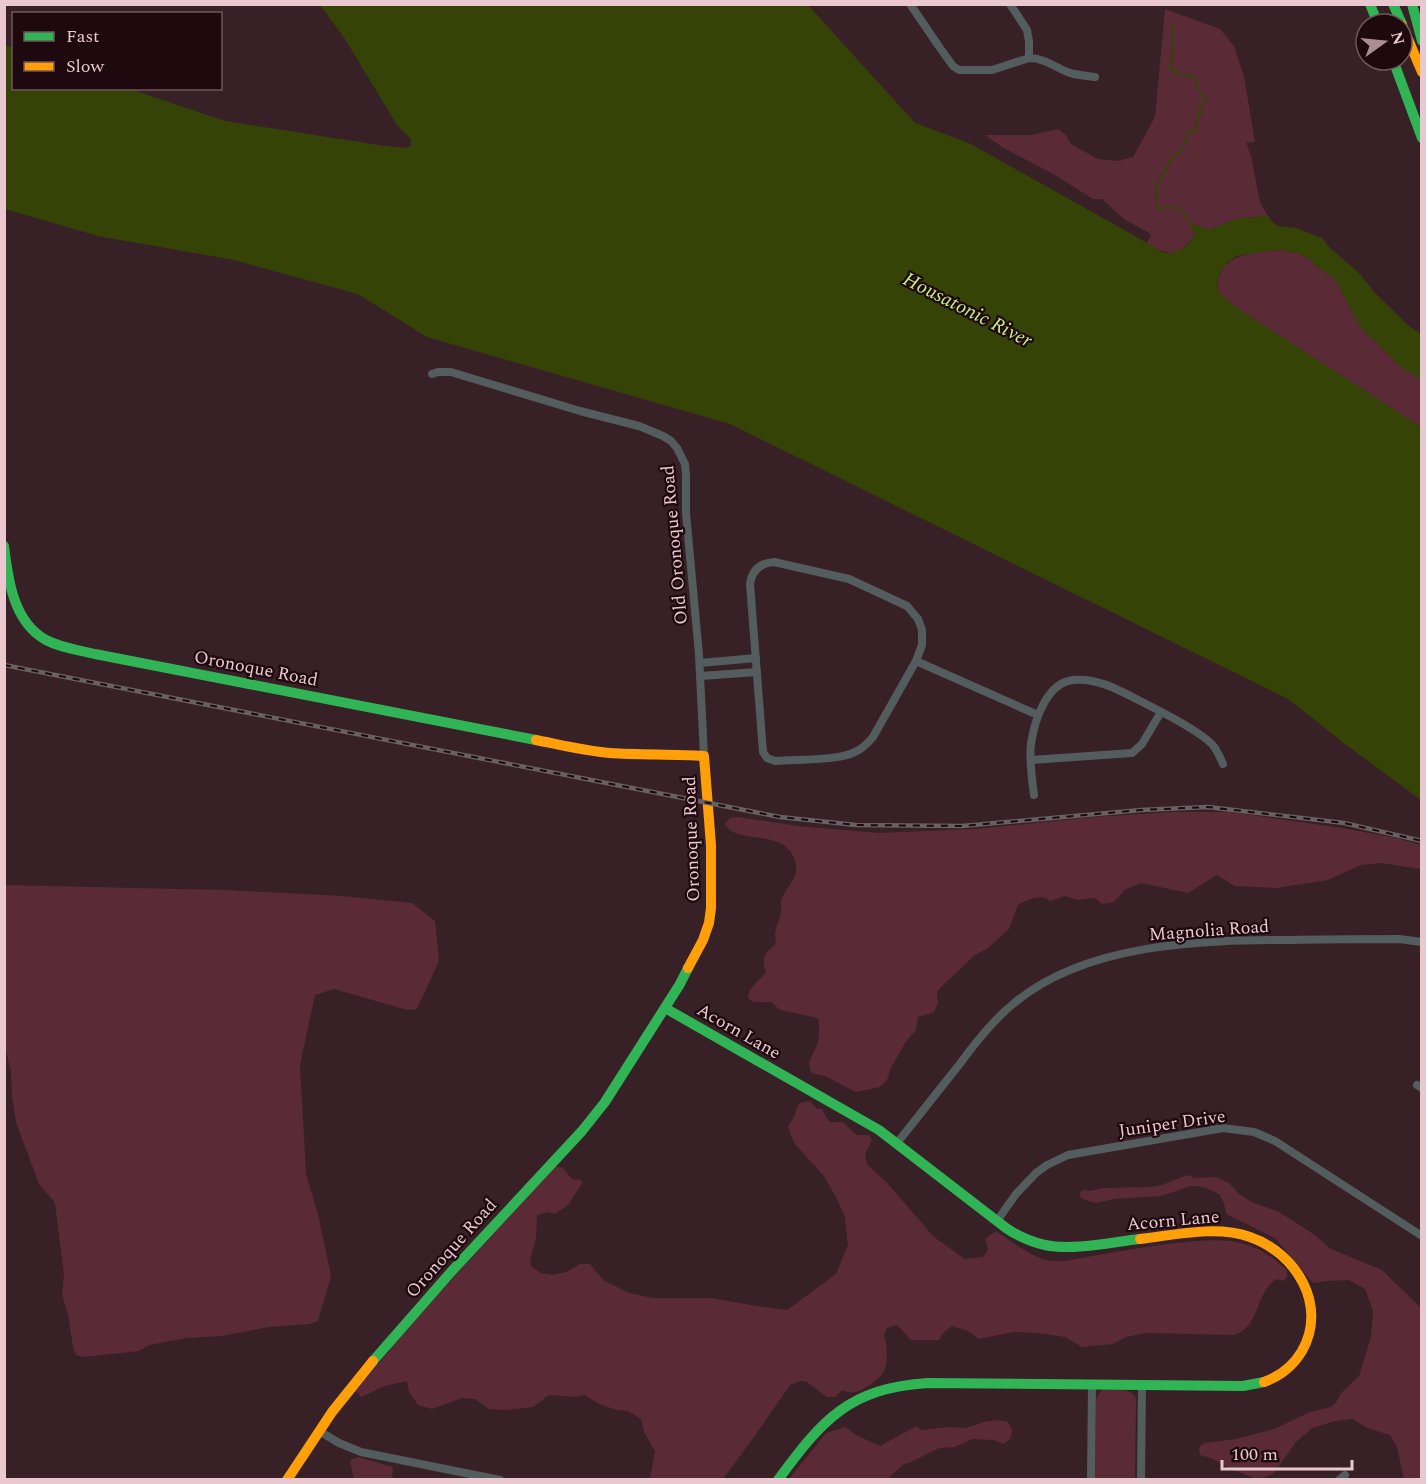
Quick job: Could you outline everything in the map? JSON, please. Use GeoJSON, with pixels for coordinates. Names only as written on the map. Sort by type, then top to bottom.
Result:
{"type":"FeatureCollection","features":[{"type":"Feature","properties":{"kind":"main road"},"geometry":{"type":"LineString","coordinates":[[1412,4],[1422,41]]}},
{"type":"Feature","properties":{"kind":"main road"},"geometry":{"type":"LineString","coordinates":[[1414,53],[1422,72]]}},
{"type":"Feature","properties":{"kind":"main road"},"geometry":{"type":"LineString","coordinates":[[1397,72],[1422,138]]}},
{"type":"Feature","properties":{"kind":"main road","name":"Oronoque Road"},"geometry":{"type":"LineString","coordinates":[[4,546],[6,568],[22,617],[44,639],[64,646],[585,750],[704,756],[711,854],[711,897],[709,923],[694,958],[665,1008],[596,1114],[345,1394],[287,1479]]}},
{"type":"Feature","properties":{"kind":"main road","name":"Acorn Lane"},"geometry":{"type":"LineString","coordinates":[[665,1008],[870,1124],[997,1221],[1026,1240],[1060,1247],[1204,1232],[1234,1233],[1251,1237],[1279,1253],[1296,1269],[1311,1303],[1312,1327],[1309,1340],[1288,1370],[1277,1378],[1255,1385],[916,1383],[881,1390],[860,1399],[822,1424],[778,1479]]}},
{"type":"Feature","properties":{"kind":"street"},"geometry":{"type":"LineString","coordinates":[[910,4],[953,66],[959,70],[992,70],[1029,58],[1045,60],[1070,73],[1095,77]]}},
{"type":"Feature","properties":{"kind":"street"},"geometry":{"type":"LineString","coordinates":[[1010,4],[1027,30],[1029,58]]}},
{"type":"Feature","properties":{"kind":"street","name":"Old Oronoque Road"},"geometry":{"type":"LineString","coordinates":[[432,374],[451,372],[639,426],[663,436],[677,448],[685,464],[686,475],[686,513],[701,676],[704,756]]}},
{"type":"Feature","properties":{"kind":"street"},"geometry":{"type":"LineString","coordinates":[[774,562],[849,579],[907,606],[918,619],[922,630],[922,645],[916,661],[873,737],[859,750],[839,757],[775,761],[769,759],[765,756],[762,746],[750,590],[752,574],[758,567],[774,562]]}},
{"type":"Feature","properties":{"kind":"street"},"geometry":{"type":"LineString","coordinates":[[700,663],[756,658]]}},
{"type":"Feature","properties":{"kind":"street"},"geometry":{"type":"LineString","coordinates":[[916,661],[1038,715]]}},
{"type":"Feature","properties":{"kind":"street"},"geometry":{"type":"LineString","coordinates":[[701,676],[757,672]]}},
{"type":"Feature","properties":{"kind":"street"},"geometry":{"type":"LineString","coordinates":[[1034,795],[1030,746],[1038,715],[1055,688],[1071,680],[1093,681],[1107,685],[1180,722],[1209,741],[1223,764]]}},
{"type":"Feature","properties":{"kind":"street"},"geometry":{"type":"LineString","coordinates":[[1031,760],[1132,753],[1142,744],[1161,712]]}},
{"type":"Feature","properties":{"kind":"street","name":"Magnolia Road"},"geometry":{"type":"LineString","coordinates":[[897,1143],[1001,1014],[1026,993],[1069,971],[1133,952],[1198,942],[1388,939],[1410,939],[1422,942]]}},
{"type":"Feature","properties":{"kind":"street","name":"Juniper Drive"},"geometry":{"type":"LineString","coordinates":[[997,1221],[1026,1182],[1056,1160],[1081,1152],[1211,1129],[1234,1129],[1254,1132],[1275,1141],[1422,1236]]}},
{"type":"Feature","properties":{"kind":"street"},"geometry":{"type":"LineString","coordinates":[[1091,1479],[1092,1384]]}},
{"type":"Feature","properties":{"kind":"street"},"geometry":{"type":"LineString","coordinates":[[1141,1479],[1142,1385]]}},
{"type":"Feature","properties":{"kind":"street"},"geometry":{"type":"LineString","coordinates":[[320,1431],[339,1443],[361,1452],[500,1479]]}},
{"type":"Feature","properties":{"kind":"shaded area"},"geometry":{"type":"Polygon","coordinates":[[[1165,9],[1220,29],[1234,46],[1244,77],[1255,142],[1246,143],[1251,155],[1260,203],[1268,216],[1236,219],[1209,230],[1197,225],[1192,230],[1195,235],[1184,248],[1173,252],[1147,243],[1151,234],[1124,219],[1102,199],[1093,199],[985,135],[1031,135],[1058,129],[1066,135],[1071,144],[1098,159],[1118,161],[1133,157],[1155,117],[1165,9]]]}},
{"type":"Feature","properties":{"kind":"shaded area"},"geometry":{"type":"Polygon","coordinates":[[[1281,250],[1309,258],[1335,280],[1361,328],[1401,367],[1421,379],[1421,427],[1233,305],[1218,292],[1218,279],[1222,270],[1229,263],[1248,254],[1281,250]]]}},
{"type":"Feature","properties":{"kind":"shaded area"},"geometry":{"type":"Polygon","coordinates":[[[1172,812],[1230,812],[1396,838],[1421,845],[1421,869],[1381,863],[1361,865],[1328,880],[1276,888],[1235,886],[1217,875],[1188,893],[1141,883],[1125,890],[1114,902],[1102,904],[1095,898],[1078,900],[1065,896],[1050,901],[1038,897],[1030,899],[1018,905],[1009,929],[988,948],[975,955],[939,989],[938,1003],[934,1012],[918,1017],[916,1030],[905,1043],[887,1080],[880,1087],[856,1092],[825,1076],[811,1073],[809,1062],[818,1041],[818,1018],[780,1010],[771,1002],[754,1002],[748,998],[752,987],[766,971],[764,959],[776,943],[775,934],[781,912],[781,900],[794,878],[796,865],[791,853],[784,845],[731,831],[725,824],[730,818],[879,833],[975,829],[1172,812]]]}},
{"type":"Feature","properties":{"kind":"shaded area"},"geometry":{"type":"Polygon","coordinates":[[[4,885],[223,890],[342,896],[412,903],[435,921],[439,961],[417,1009],[407,1010],[334,989],[315,995],[300,1065],[306,1174],[318,1214],[331,1276],[318,1321],[222,1336],[187,1338],[149,1345],[139,1351],[84,1357],[76,1355],[62,1295],[64,1275],[55,1203],[39,1184],[16,1122],[12,1097],[11,1071],[4,1044],[4,885]]]}},
{"type":"Feature","properties":{"kind":"shaded area"},"geometry":{"type":"Polygon","coordinates":[[[810,1101],[817,1109],[822,1109],[830,1122],[843,1122],[856,1135],[869,1135],[872,1140],[865,1154],[867,1164],[888,1184],[934,1237],[965,1259],[983,1257],[988,1250],[985,1239],[996,1231],[1031,1254],[1053,1261],[1166,1244],[1222,1240],[1249,1245],[1262,1251],[1287,1271],[1287,1277],[1283,1281],[1277,1279],[1270,1285],[1249,1325],[1234,1335],[1145,1333],[1126,1337],[1113,1344],[1082,1347],[1065,1337],[1038,1333],[1013,1332],[979,1339],[968,1331],[952,1326],[939,1340],[911,1340],[897,1325],[887,1328],[884,1335],[887,1352],[886,1365],[884,1372],[877,1379],[859,1391],[842,1390],[835,1397],[827,1397],[807,1382],[800,1381],[790,1385],[723,1479],[650,1479],[655,1451],[644,1432],[641,1419],[628,1411],[599,1404],[585,1395],[573,1397],[549,1395],[533,1407],[506,1410],[489,1409],[475,1399],[462,1398],[432,1409],[418,1405],[409,1392],[407,1381],[385,1386],[361,1397],[356,1391],[414,1321],[555,1166],[563,1168],[572,1179],[583,1182],[568,1205],[555,1214],[548,1212],[537,1215],[536,1238],[530,1260],[532,1267],[541,1273],[552,1275],[566,1272],[580,1264],[590,1264],[603,1280],[629,1293],[653,1298],[711,1298],[787,1310],[836,1274],[848,1245],[845,1217],[837,1199],[824,1176],[795,1144],[788,1126],[798,1105],[810,1101]]]}},
{"type":"Feature","properties":{"kind":"shaded area"},"geometry":{"type":"Polygon","coordinates":[[[1187,1175],[1194,1178],[1216,1177],[1229,1183],[1239,1194],[1252,1202],[1279,1212],[1312,1233],[1331,1249],[1382,1270],[1421,1308],[1421,1479],[1404,1479],[1397,1447],[1390,1435],[1367,1428],[1353,1419],[1335,1421],[1312,1428],[1296,1442],[1274,1473],[1261,1479],[1256,1479],[1200,1455],[1199,1447],[1205,1443],[1236,1439],[1274,1429],[1310,1412],[1331,1407],[1341,1393],[1359,1376],[1371,1337],[1373,1311],[1365,1289],[1349,1280],[1313,1283],[1275,1238],[1226,1214],[1219,1194],[1206,1188],[1191,1186],[1161,1196],[1114,1199],[1096,1203],[1081,1198],[1079,1193],[1083,1190],[1091,1191],[1102,1188],[1151,1187],[1187,1175]]]}},
{"type":"Feature","properties":{"kind":"shaded area"},"geometry":{"type":"Polygon","coordinates":[[[1102,1390],[1125,1390],[1136,1397],[1135,1479],[1095,1480],[1096,1400],[1102,1390]]]}},
{"type":"Feature","properties":{"kind":"shaded area"},"geometry":{"type":"Polygon","coordinates":[[[997,1420],[1008,1422],[1012,1429],[1011,1438],[1004,1444],[993,1440],[972,1439],[955,1447],[939,1448],[904,1464],[887,1479],[789,1479],[826,1433],[845,1427],[880,1446],[916,1426],[921,1430],[965,1428],[997,1420]]]}},
{"type":"Feature","properties":{"kind":"shaded area"},"geometry":{"type":"Polygon","coordinates":[[[358,1457],[393,1467],[392,1479],[354,1479],[350,1460],[358,1457]]]}},
{"type":"Feature","properties":{"kind":"water","name":"Housatonic River"},"geometry":{"type":"Polygon","coordinates":[[[320,5],[808,5],[915,123],[971,144],[1165,253],[1175,252],[1189,243],[1195,235],[1190,225],[1209,230],[1236,219],[1268,216],[1278,226],[1296,228],[1322,238],[1409,326],[1421,334],[1421,379],[1401,367],[1361,328],[1335,280],[1309,258],[1281,250],[1237,256],[1220,272],[1217,283],[1218,291],[1233,305],[1421,427],[1421,800],[1288,699],[730,424],[427,337],[358,294],[234,260],[98,236],[5,209],[5,45],[12,48],[12,90],[133,90],[225,121],[406,148],[411,145],[411,139],[397,125],[345,39],[320,5]]]}},
{"type":"Feature","properties":{"kind":"waterway"},"geometry":{"type":"LineString","coordinates":[[1174,24],[1171,70],[1196,77],[1198,89],[1207,101],[1200,105],[1201,113],[1197,115],[1196,130],[1187,134],[1181,150],[1172,158],[1157,185],[1156,206],[1159,209],[1177,208],[1187,217],[1193,228]]}},
{"type":"Feature","properties":{"kind":"railway"},"geometry":{"type":"LineString","coordinates":[[4,665],[780,817],[856,825],[962,826],[1141,810],[1208,807],[1344,823],[1422,841]]}},
{"type":"Feature","properties":{"kind":"traffic: fast"},"geometry":{"type":"LineString","coordinates":[[1370,4],[1373,12]]}},
{"type":"Feature","properties":{"kind":"traffic: fast"},"geometry":{"type":"LineString","coordinates":[[1393,4],[1397,12]]}},
{"type":"Feature","properties":{"kind":"traffic: fast"},"geometry":{"type":"LineString","coordinates":[[1412,4],[1422,41]]}},
{"type":"Feature","properties":{"kind":"traffic: fast"},"geometry":{"type":"LineString","coordinates":[[1397,72],[1422,138]]}},
{"type":"Feature","properties":{"kind":"traffic: fast"},"geometry":{"type":"LineString","coordinates":[[4,546],[10,585],[19,611],[35,632],[58,645],[536,740]]}},
{"type":"Feature","properties":{"kind":"traffic: fast"},"geometry":{"type":"LineString","coordinates":[[373,1361],[451,1272],[582,1131],[605,1102],[688,968]]}},
{"type":"Feature","properties":{"kind":"traffic: fast"},"geometry":{"type":"LineString","coordinates":[[665,1008],[879,1130],[1006,1228],[1020,1236],[1056,1247],[1140,1239]]}},
{"type":"Feature","properties":{"kind":"traffic: fast"},"geometry":{"type":"LineString","coordinates":[[778,1480],[809,1440],[840,1411],[857,1400],[901,1386],[928,1383],[1243,1386],[1264,1382]]}},
{"type":"Feature","properties":{"kind":"traffic: slow"},"geometry":{"type":"LineString","coordinates":[[1414,53],[1422,72]]}},
{"type":"Feature","properties":{"kind":"traffic: slow"},"geometry":{"type":"LineString","coordinates":[[536,740],[610,753],[704,756],[711,845],[711,908],[703,940],[688,968]]}},
{"type":"Feature","properties":{"kind":"traffic: slow"},"geometry":{"type":"LineString","coordinates":[[1140,1239],[1209,1231],[1237,1233],[1267,1245],[1294,1268],[1309,1299],[1311,1316],[1309,1334],[1302,1351],[1291,1366],[1276,1377],[1264,1382]]}},
{"type":"Feature","properties":{"kind":"traffic: slow"},"geometry":{"type":"LineString","coordinates":[[287,1480],[332,1412],[373,1361]]}}]}
